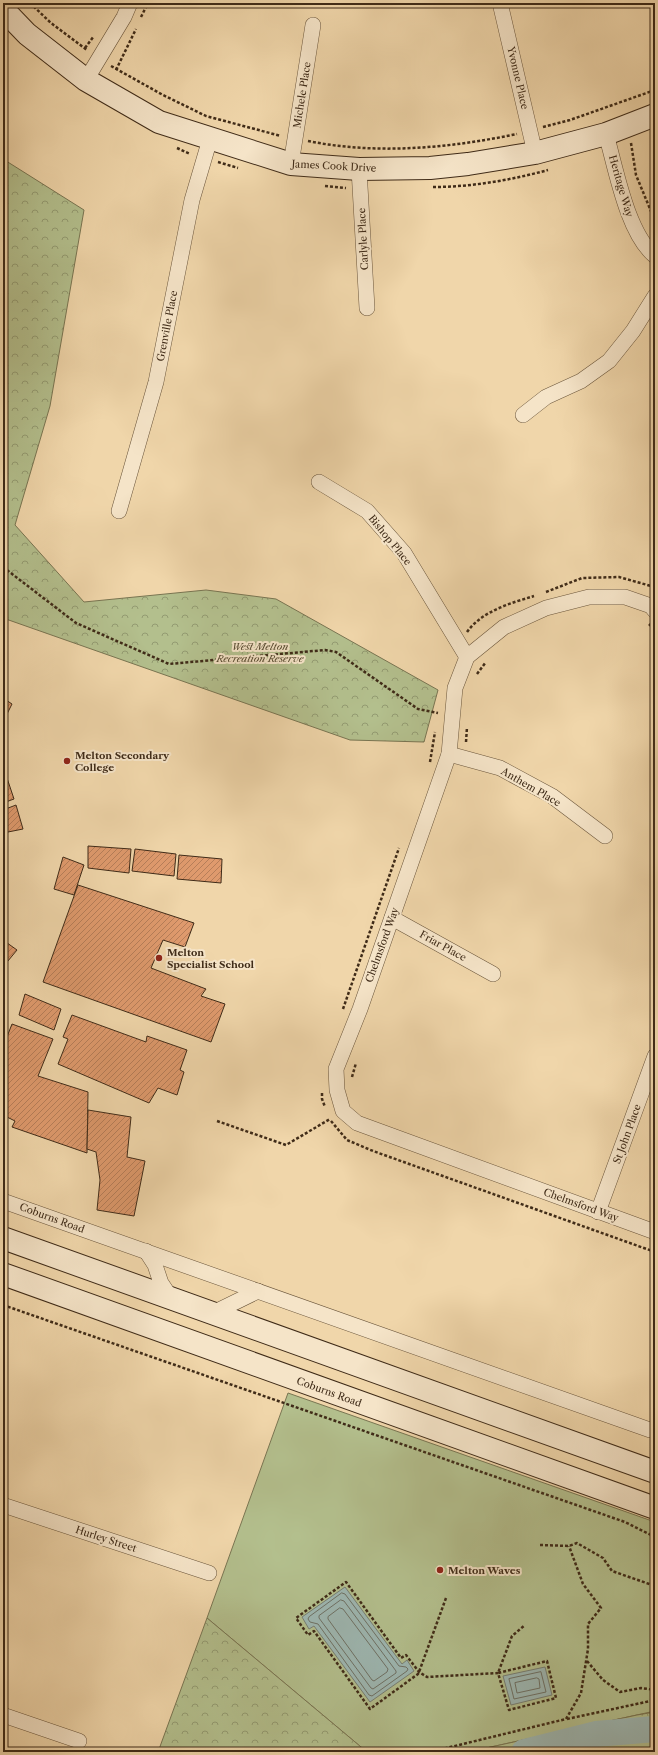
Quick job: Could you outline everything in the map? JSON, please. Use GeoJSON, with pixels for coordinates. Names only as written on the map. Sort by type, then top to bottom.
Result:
{"type":"FeatureCollection","features":[{"type":"Feature","properties":{"kind":"street"},"geometry":{"type":"LineString","coordinates":[[86,80],[124,17],[130,3]]}},
{"type":"Feature","properties":{"kind":"street","name":"Yvonne Place"},"geometry":{"type":"LineString","coordinates":[[500,3],[535,153]]}},
{"type":"Feature","properties":{"kind":"street","name":"James Cook Drive"},"geometry":{"type":"LineString","coordinates":[[3,8],[27,34],[86,80],[159,122],[291,164],[359,169],[430,168],[468,164],[535,153],[606,134],[655,115]]}},
{"type":"Feature","properties":{"kind":"street","name":"Michele Place"},"geometry":{"type":"LineString","coordinates":[[291,164],[313,26]]}},
{"type":"Feature","properties":{"kind":"street","name":"Heritage Way"},"geometry":{"type":"LineString","coordinates":[[606,134],[631,221],[648,251],[655,256]]}},
{"type":"Feature","properties":{"kind":"street","name":"Grenville Place"},"geometry":{"type":"LineString","coordinates":[[119,511],[156,382],[192,200],[210,139]]}},
{"type":"Feature","properties":{"kind":"street","name":"Carlyle Place"},"geometry":{"type":"LineString","coordinates":[[359,169],[367,308]]}},
{"type":"Feature","properties":{"kind":"street"},"geometry":{"type":"LineString","coordinates":[[523,415],[546,397],[581,381],[609,361],[633,331],[655,296]]}},
{"type":"Feature","properties":{"kind":"street","name":"Bishop Place"},"geometry":{"type":"LineString","coordinates":[[319,482],[367,511],[404,553],[467,657]]}},
{"type":"Feature","properties":{"kind":"street","name":"Chelmsford Way"},"geometry":{"type":"LineString","coordinates":[[652,610],[625,597],[589,597],[546,608],[504,627],[467,657],[455,688],[456,756],[392,918],[336,1069],[337,1090],[343,1111],[357,1123],[655,1232]]}},
{"type":"Feature","properties":{"kind":"street","name":"Anthem Place"},"geometry":{"type":"LineString","coordinates":[[456,756],[500,768],[552,796],[605,836]]}},
{"type":"Feature","properties":{"kind":"street","name":"Friar Place"},"geometry":{"type":"LineString","coordinates":[[392,918],[493,974]]}},
{"type":"Feature","properties":{"kind":"street","name":"St John Place"},"geometry":{"type":"LineString","coordinates":[[598,1212],[655,1056]]}},
{"type":"Feature","properties":{"kind":"street","name":"Coburns Road"},"geometry":{"type":"LineString","coordinates":[[3,1201],[650,1430]]}},
{"type":"Feature","properties":{"kind":"street"},"geometry":{"type":"LineString","coordinates":[[3,1238],[655,1472]]}},
{"type":"Feature","properties":{"kind":"street"},"geometry":{"type":"LineString","coordinates":[[146,1251],[155,1264],[161,1283],[171,1298]]}},
{"type":"Feature","properties":{"kind":"street","name":"Coburns Road"},"geometry":{"type":"LineString","coordinates":[[3,1274],[655,1508]]}},
{"type":"Feature","properties":{"kind":"street"},"geometry":{"type":"LineString","coordinates":[[212,1312],[258,1291]]}},
{"type":"Feature","properties":{"kind":"street"},"geometry":{"type":"LineString","coordinates":[[337,1394],[348,1361]]}},
{"type":"Feature","properties":{"kind":"street","name":"Hurley Street"},"geometry":{"type":"LineString","coordinates":[[3,1505],[209,1573]]}},
{"type":"Feature","properties":{"kind":"street"},"geometry":{"type":"LineString","coordinates":[[3,1715],[79,1741]]}},
{"type":"Feature","properties":{"kind":"path"},"geometry":{"type":"LineString","coordinates":[[30,3],[51,23],[116,70],[206,116],[295,139],[319,143],[378,148],[414,148],[454,145],[530,130],[570,120],[655,90]]}},
{"type":"Feature","properties":{"kind":"path"},"geometry":{"type":"LineString","coordinates":[[116,70],[148,3]]}},
{"type":"Feature","properties":{"kind":"path"},"geometry":{"type":"LineString","coordinates":[[631,143],[636,175],[655,222]]}},
{"type":"Feature","properties":{"kind":"path"},"geometry":{"type":"LineString","coordinates":[[3,567],[76,622],[169,664],[325,650],[336,652],[418,709],[438,713]]}},
{"type":"Feature","properties":{"kind":"path"},"geometry":{"type":"LineString","coordinates":[[459,644],[472,625],[500,607],[582,578],[619,578],[651,586],[655,589]]}},
{"type":"Feature","properties":{"kind":"path"},"geometry":{"type":"LineString","coordinates":[[652,610],[655,630]]}},
{"type":"Feature","properties":{"kind":"path"},"geometry":{"type":"LineString","coordinates":[[476,675],[490,656]]}},
{"type":"Feature","properties":{"kind":"path"},"geometry":{"type":"LineString","coordinates":[[437,720],[439,708]]}},
{"type":"Feature","properties":{"kind":"path"},"geometry":{"type":"LineString","coordinates":[[456,756],[468,735],[467,721]]}},
{"type":"Feature","properties":{"kind":"path"},"geometry":{"type":"LineString","coordinates":[[429,767],[436,728]]}},
{"type":"Feature","properties":{"kind":"path"},"geometry":{"type":"LineString","coordinates":[[340,1016],[400,846]]}},
{"type":"Feature","properties":{"kind":"path"},"geometry":{"type":"LineString","coordinates":[[350,1083],[356,1060]]}},
{"type":"Feature","properties":{"kind":"path"},"geometry":{"type":"LineString","coordinates":[[322,1086],[322,1099],[330,1119],[347,1140],[655,1252]]}},
{"type":"Feature","properties":{"kind":"path"},"geometry":{"type":"LineString","coordinates":[[217,1121],[286,1145],[330,1119]]}},
{"type":"Feature","properties":{"kind":"path"},"geometry":{"type":"LineString","coordinates":[[3,1305],[625,1522],[655,1537]]}},
{"type":"Feature","properties":{"kind":"path"},"geometry":{"type":"LineString","coordinates":[[540,1545],[569,1546],[577,1542],[603,1558],[612,1571],[655,1586]]}},
{"type":"Feature","properties":{"kind":"path"},"geometry":{"type":"LineString","coordinates":[[566,1719],[582,1693],[588,1649],[588,1624],[601,1608],[583,1584],[569,1546]]}},
{"type":"Feature","properties":{"kind":"path"},"geometry":{"type":"LineString","coordinates":[[446,1598],[419,1672],[418,1674],[370,1709],[314,1631],[308,1635],[296,1618],[346,1582],[401,1658],[406,1655],[419,1672],[427,1677],[498,1673],[547,1661],[556,1698],[509,1710],[498,1673],[512,1636],[525,1625]]}},
{"type":"Feature","properties":{"kind":"path"},"geometry":{"type":"LineString","coordinates":[[586,1660],[603,1680],[620,1692],[641,1688],[655,1690]]}},
{"type":"Feature","properties":{"kind":"path"},"geometry":{"type":"LineString","coordinates":[[430,1752],[566,1719],[655,1700]]}},
{"type":"Feature","properties":{"kind":"green space","name":"West Melton Recreation Reserve"},"geometry":{"type":"Polygon","coordinates":[[[3,159],[84,210],[50,406],[15,525],[84,602],[206,590],[276,599],[438,690],[424,742],[350,740],[3,618],[3,159]]]}},
{"type":"Feature","properties":{"kind":"green space","name":"Melton Waves"},"geometry":{"type":"Polygon","coordinates":[[[288,1393],[655,1522],[655,1711],[468,1752],[367,1752],[207,1618],[288,1393]]]}},
{"type":"Feature","properties":{"kind":"green space"},"geometry":{"type":"Polygon","coordinates":[[[207,1618],[367,1752],[158,1752],[207,1618]]]}},
{"type":"Feature","properties":{"kind":"green space"},"geometry":{"type":"Polygon","coordinates":[[[655,1712],[655,1752],[468,1752],[637,1715],[655,1712]]]}},
{"type":"Feature","properties":{"kind":"water"},"geometry":{"type":"Polygon","coordinates":[[[345,1587],[402,1664],[407,1660],[414,1671],[370,1702],[314,1626],[309,1629],[302,1617],[345,1587]]]}},
{"type":"Feature","properties":{"kind":"water"},"geometry":{"type":"Polygon","coordinates":[[[545,1667],[552,1695],[511,1705],[503,1676],[545,1667]]]}},
{"type":"Feature","properties":{"kind":"building"},"geometry":{"type":"Polygon","coordinates":[[[3,698],[12,704],[5,718],[5,740],[3,740],[3,698]]]}},
{"type":"Feature","properties":{"kind":"building"},"geometry":{"type":"Polygon","coordinates":[[[6,775],[14,799],[3,803],[3,776],[6,775]]]}},
{"type":"Feature","properties":{"kind":"building"},"geometry":{"type":"Polygon","coordinates":[[[16,805],[23,829],[3,833],[3,810],[16,805]]]}},
{"type":"Feature","properties":{"kind":"building"},"geometry":{"type":"Polygon","coordinates":[[[88,846],[131,849],[129,873],[88,868],[88,846]]]}},
{"type":"Feature","properties":{"kind":"building"},"geometry":{"type":"Polygon","coordinates":[[[135,849],[176,854],[174,876],[132,871],[135,849]]]}},
{"type":"Feature","properties":{"kind":"building"},"geometry":{"type":"Polygon","coordinates":[[[179,855],[222,859],[221,883],[177,879],[179,855]]]}},
{"type":"Feature","properties":{"kind":"building"},"geometry":{"type":"Polygon","coordinates":[[[63,857],[84,865],[74,895],[54,889],[63,857]]]}},
{"type":"Feature","properties":{"kind":"building"},"geometry":{"type":"Polygon","coordinates":[[[78,885],[194,923],[185,947],[163,940],[151,968],[206,989],[201,996],[225,1004],[211,1042],[43,982],[78,885]]]}},
{"type":"Feature","properties":{"kind":"building"},"geometry":{"type":"Polygon","coordinates":[[[3,940],[17,950],[3,967],[3,940]]]}},
{"type":"Feature","properties":{"kind":"building"},"geometry":{"type":"Polygon","coordinates":[[[25,994],[61,1009],[54,1030],[19,1015],[25,994]]]}},
{"type":"Feature","properties":{"kind":"building"},"geometry":{"type":"Polygon","coordinates":[[[72,1015],[146,1042],[147,1036],[187,1050],[180,1070],[184,1072],[177,1095],[158,1088],[149,1103],[58,1064],[68,1039],[63,1037],[72,1015]]]}},
{"type":"Feature","properties":{"kind":"building"},"geometry":{"type":"Polygon","coordinates":[[[12,1024],[53,1039],[38,1076],[88,1092],[87,1153],[12,1127],[15,1121],[3,1115],[3,1047],[12,1024]]]}},
{"type":"Feature","properties":{"kind":"building"},"geometry":{"type":"Polygon","coordinates":[[[88,1110],[131,1117],[127,1157],[145,1161],[134,1216],[97,1210],[100,1180],[96,1152],[87,1149],[88,1110]]]}},
{"type":"Feature","properties":{"kind":"waterway"},"geometry":{"type":"LineString","coordinates":[[524,1752],[596,1734],[655,1729]]}},
{"type":"Feature","properties":{"kind":"place","name":"Melton Secondary College"},"geometry":{"type":"Point","coordinates":[67,761]}},
{"type":"Feature","properties":{"kind":"place","name":"Melton Specialist School"},"geometry":{"type":"Point","coordinates":[159,958]}},
{"type":"Feature","properties":{"kind":"place","name":"Melton Waves"},"geometry":{"type":"Point","coordinates":[440,1570]}}]}
